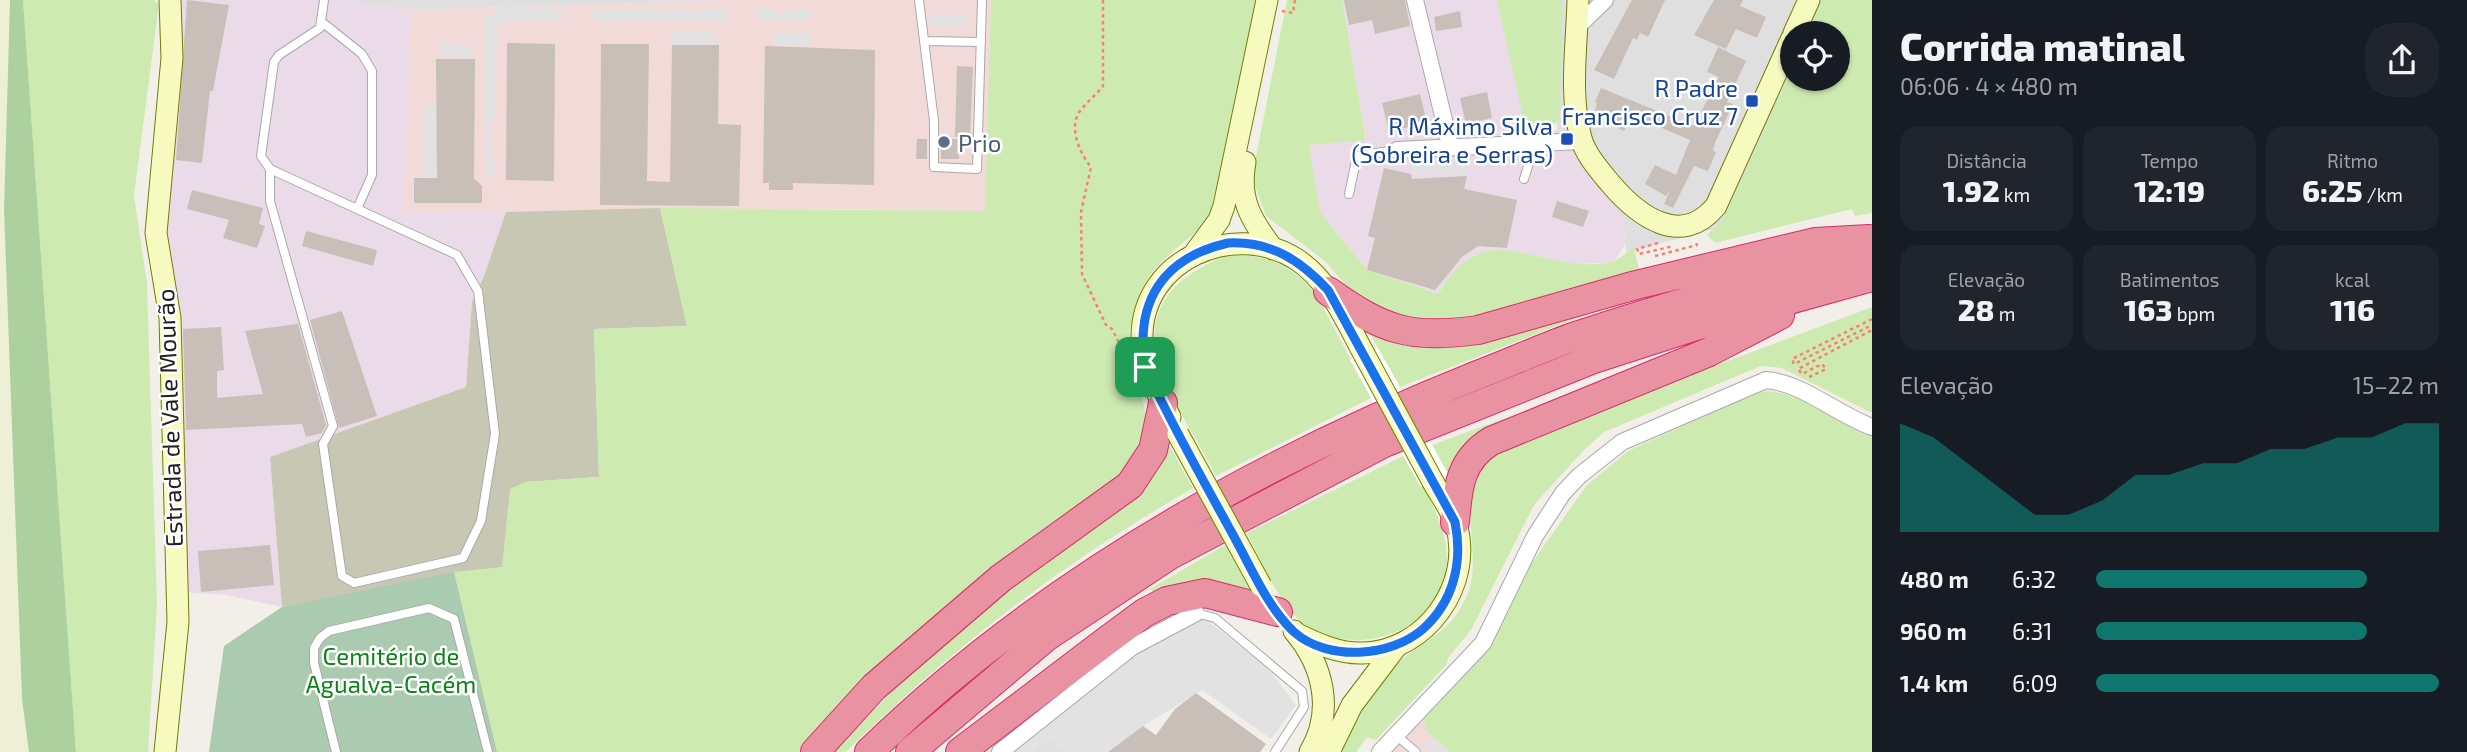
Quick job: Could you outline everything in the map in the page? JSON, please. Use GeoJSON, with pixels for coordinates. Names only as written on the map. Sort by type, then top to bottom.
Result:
{"type":"FeatureCollection","features":[{"type":"Feature","properties":{"kind":"highway"},"geometry":{"type":"LineString","coordinates":[[1328,290],[1375,322],[1412,333],[1453,333],[1478,330],[1636,285],[1815,242],[1872,239]]}},
{"type":"Feature","properties":{"kind":"highway"},"geometry":{"type":"LineString","coordinates":[[869,752],[903,719],[1024,619],[1157,530],[1278,463],[1415,400],[1573,337],[1692,298],[1872,251]]}},
{"type":"Feature","properties":{"kind":"highway"},"geometry":{"type":"LineString","coordinates":[[910,752],[1046,637],[1170,555],[1384,443],[1591,360],[1836,285],[1872,277]]}},
{"type":"Feature","properties":{"kind":"highway"},"geometry":{"type":"LineString","coordinates":[[1455,522],[1461,472],[1473,455],[1491,440],[1709,352],[1836,285]]}},
{"type":"Feature","properties":{"kind":"highway"},"geometry":{"type":"LineString","coordinates":[[815,752],[874,687],[990,587],[1130,485],[1149,461],[1163,403]]}},
{"type":"Feature","properties":{"kind":"highway"},"geometry":{"type":"LineString","coordinates":[[960,752],[1144,613],[1167,601],[1195,592],[1278,612]]}},
{"type":"Feature","properties":{"kind":"street","name":"Estrada de Vale Mourão"},"geometry":{"type":"LineString","coordinates":[[165,752],[178,622],[170,318],[156,233],[172,58],[170,0]]}},
{"type":"Feature","properties":{"kind":"street"},"geometry":{"type":"LineString","coordinates":[[1267,0],[1219,220],[1194,254],[1167,274],[1150,298],[1142,333],[1145,367],[1178,434],[1261,586],[1297,634],[1315,666],[1323,693],[1322,724],[1310,752]]}},
{"type":"Feature","properties":{"kind":"street"},"geometry":{"type":"LineString","coordinates":[[1273,249],[1247,211],[1242,187],[1263,69],[1280,0]]}},
{"type":"Feature","properties":{"kind":"street"},"geometry":{"type":"LineString","coordinates":[[1415,0],[1450,145]]}},
{"type":"Feature","properties":{"kind":"street"},"geometry":{"type":"LineString","coordinates":[[1578,0],[1576,102],[1581,141],[1599,170],[1634,209],[1660,224],[1687,225],[1702,221],[1716,206],[1780,65]]}},
{"type":"Feature","properties":{"kind":"street"},"geometry":{"type":"LineString","coordinates":[[1800,21],[1810,0]]}},
{"type":"Feature","properties":{"kind":"street"},"geometry":{"type":"LineString","coordinates":[[1577,27],[1601,1]]}},
{"type":"Feature","properties":{"kind":"street"},"geometry":{"type":"LineString","coordinates":[[1397,150],[1450,145],[1581,141]]}},
{"type":"Feature","properties":{"kind":"street"},"geometry":{"type":"LineString","coordinates":[[1194,254],[1228,243],[1254,243],[1296,259],[1328,290],[1455,522],[1459,551],[1451,590],[1429,624],[1396,647],[1352,705],[1329,752]]}},
{"type":"Feature","properties":{"kind":"street"},"geometry":{"type":"LineString","coordinates":[[1380,752],[1483,643],[1535,536],[1563,493],[1622,442],[1766,380],[1780,381],[1848,418],[1872,427]]}},
{"type":"Feature","properties":{"kind":"street"},"geometry":{"type":"LineString","coordinates":[[1000,752],[1132,647],[1196,613]]}},
{"type":"Feature","properties":{"kind":"street"},"geometry":{"type":"LineString","coordinates":[[1297,634],[1329,648],[1362,653],[1396,647]]}},
{"type":"Feature","properties":{"kind":"lane"},"geometry":{"type":"LineString","coordinates":[[270,169],[270,201],[333,426],[323,444],[342,576],[354,583],[463,558],[481,521],[495,434],[474,281],[457,255],[270,169],[261,156],[274,62],[279,55],[315,34],[322,22],[324,0]]}},
{"type":"Feature","properties":{"kind":"lane"},"geometry":{"type":"LineString","coordinates":[[919,0],[934,121],[934,167],[977,169],[982,0]]}},
{"type":"Feature","properties":{"kind":"lane"},"geometry":{"type":"LineString","coordinates":[[322,22],[362,54],[372,71],[372,175],[357,209]]}},
{"type":"Feature","properties":{"kind":"lane"},"geometry":{"type":"LineString","coordinates":[[925,41],[981,42]]}},
{"type":"Feature","properties":{"kind":"lane"},"geometry":{"type":"LineString","coordinates":[[1524,179],[1536,141]]}},
{"type":"Feature","properties":{"kind":"lane"},"geometry":{"type":"LineString","coordinates":[[1349,194],[1357,156],[1397,150]]}},
{"type":"Feature","properties":{"kind":"lane"},"geometry":{"type":"LineString","coordinates":[[336,752],[314,663],[316,643],[329,631],[429,608],[454,619],[488,752]]}},
{"type":"Feature","properties":{"kind":"lane"},"geometry":{"type":"LineString","coordinates":[[1196,613],[1215,618],[1302,691],[1304,707],[1275,752]]}},
{"type":"Feature","properties":{"kind":"lane"},"geometry":{"type":"LineString","coordinates":[[1396,735],[1416,752]]}},
{"type":"Feature","properties":{"kind":"path"},"geometry":{"type":"LineString","coordinates":[[1103,0],[1103,86],[1079,112],[1076,122],[1080,154],[1091,167],[1081,212],[1082,274],[1106,325],[1112,328],[1124,353],[1145,367]]}},
{"type":"Feature","properties":{"kind":"path"},"geometry":{"type":"LineString","coordinates":[[1872,319],[1792,359],[1794,364],[1872,325]]}},
{"type":"Feature","properties":{"kind":"path"},"geometry":{"type":"LineString","coordinates":[[1814,386],[1803,380],[1826,369],[1822,364],[1802,374],[1798,369],[1872,330]]}},
{"type":"Feature","properties":{"kind":"shaded area"},"geometry":{"type":"Polygon","coordinates":[[[0,0],[10,0],[4,210],[22,699],[29,752],[0,752],[0,0]]]}},
{"type":"Feature","properties":{"kind":"shaded area"},"geometry":{"type":"Polygon","coordinates":[[[182,0],[341,0],[411,10],[403,213],[506,212],[472,302],[466,387],[270,457],[282,607],[226,595],[182,592],[176,313],[165,216],[182,0]]]}},
{"type":"Feature","properties":{"kind":"shaded area"},"geometry":{"type":"Polygon","coordinates":[[[341,0],[742,0],[411,10],[341,0]]]}},
{"type":"Feature","properties":{"kind":"shaded area"},"geometry":{"type":"Polygon","coordinates":[[[742,0],[991,0],[986,211],[823,209],[403,213],[411,10],[742,0]]]}},
{"type":"Feature","properties":{"kind":"shaded area"},"geometry":{"type":"Polygon","coordinates":[[[1342,0],[1500,0],[1526,131],[1557,130],[1623,219],[1625,244],[1617,258],[1609,263],[1573,264],[1512,252],[1445,282],[1438,294],[1367,270],[1320,212],[1309,144],[1366,140],[1342,0]]]}},
{"type":"Feature","properties":{"kind":"shaded area"},"geometry":{"type":"Polygon","coordinates":[[[1553,0],[1856,0],[1845,21],[1780,21],[1780,91],[1788,91],[1749,219],[1626,253],[1623,223],[1557,130],[1553,0]]]}},
{"type":"Feature","properties":{"kind":"shaded area"},"geometry":{"type":"Polygon","coordinates":[[[497,8],[556,8],[556,13],[562,13],[562,8],[567,8],[560,19],[554,21],[506,21],[497,28],[495,118],[491,119],[491,164],[495,165],[495,176],[485,176],[485,15],[496,15],[497,8]]]}},
{"type":"Feature","properties":{"kind":"shaded area"},"geometry":{"type":"Polygon","coordinates":[[[589,9],[695,9],[695,14],[701,14],[702,9],[725,10],[725,21],[596,21],[589,9]]]}},
{"type":"Feature","properties":{"kind":"shaded area"},"geometry":{"type":"Polygon","coordinates":[[[755,10],[777,10],[777,14],[784,15],[784,10],[811,10],[811,16],[804,22],[759,20],[755,10]]]}},
{"type":"Feature","properties":{"kind":"shaded area"},"geometry":{"type":"Polygon","coordinates":[[[967,15],[967,26],[930,26],[930,16],[967,15]]]}},
{"type":"Feature","properties":{"kind":"shaded area"},"geometry":{"type":"Polygon","coordinates":[[[673,31],[711,32],[719,45],[672,45],[673,31]]]}},
{"type":"Feature","properties":{"kind":"shaded area"},"geometry":{"type":"Polygon","coordinates":[[[810,33],[811,46],[773,46],[773,35],[810,33]]]}},
{"type":"Feature","properties":{"kind":"shaded area"},"geometry":{"type":"Polygon","coordinates":[[[439,44],[468,46],[475,59],[439,55],[439,44]]]}},
{"type":"Feature","properties":{"kind":"shaded area"},"geometry":{"type":"Polygon","coordinates":[[[424,106],[437,106],[437,178],[424,178],[424,106]]]}},
{"type":"Feature","properties":{"kind":"shaded area"},"geometry":{"type":"Polygon","coordinates":[[[1474,154],[1468,160],[1465,175],[1412,173],[1411,159],[1474,154]]]}},
{"type":"Feature","properties":{"kind":"shaded area"},"geometry":{"type":"Polygon","coordinates":[[[660,208],[687,326],[594,329],[599,477],[525,482],[502,567],[282,607],[270,457],[466,387],[472,302],[506,212],[660,208]]]}},
{"type":"Feature","properties":{"kind":"shaded area"},"geometry":{"type":"Polygon","coordinates":[[[1204,618],[1266,666],[1296,705],[1271,739],[1202,690],[1143,726],[1108,752],[1065,752],[1049,740],[1032,752],[1021,752],[1017,748],[1098,676],[1190,619],[1204,618]]]}},
{"type":"Feature","properties":{"kind":"shaded area"},"geometry":{"type":"Polygon","coordinates":[[[1422,717],[1465,752],[1391,752],[1422,717]]]}},
{"type":"Feature","properties":{"kind":"shaded area"},"geometry":{"type":"Polygon","coordinates":[[[1025,723],[1067,752],[987,752],[1025,723]]]}},
{"type":"Feature","properties":{"kind":"shaded area"},"geometry":{"type":"Polygon","coordinates":[[[1430,737],[1449,752],[1431,752],[1423,745],[1430,737]]]}},
{"type":"Feature","properties":{"kind":"green space"},"geometry":{"type":"Polygon","coordinates":[[[10,0],[23,0],[76,752],[29,752],[22,699],[4,210],[10,0]]]}},
{"type":"Feature","properties":{"kind":"green space"},"geometry":{"type":"Polygon","coordinates":[[[23,0],[153,0],[159,4],[134,195],[147,283],[157,604],[148,752],[76,752],[23,0]]]}},
{"type":"Feature","properties":{"kind":"green space"},"geometry":{"type":"Polygon","coordinates":[[[991,0],[1261,0],[1215,213],[1159,265],[1144,286],[1134,312],[1129,351],[1144,406],[1146,428],[1129,467],[893,651],[799,752],[497,752],[454,572],[502,567],[510,489],[525,482],[599,477],[594,329],[687,326],[660,208],[985,211],[991,0]]]}},
{"type":"Feature","properties":{"kind":"green space"},"geometry":{"type":"Polygon","coordinates":[[[1287,0],[1342,0],[1366,140],[1309,145],[1320,212],[1367,270],[1438,294],[1456,269],[1475,256],[1494,251],[1581,264],[1610,262],[1634,248],[1639,269],[1452,324],[1427,326],[1357,299],[1326,262],[1266,216],[1252,177],[1287,0]]]}},
{"type":"Feature","properties":{"kind":"green space"},"geometry":{"type":"Polygon","coordinates":[[[1497,0],[1562,0],[1560,117],[1550,126],[1526,131],[1497,0]]]}},
{"type":"Feature","properties":{"kind":"green space"},"geometry":{"type":"Polygon","coordinates":[[[1821,0],[1872,0],[1872,213],[1855,216],[1852,209],[1715,243],[1707,235],[1721,221],[1730,206],[1781,91],[1850,91],[1850,21],[1812,21],[1821,0]]]}},
{"type":"Feature","properties":{"kind":"green space"},"geometry":{"type":"Polygon","coordinates":[[[1225,256],[1253,256],[1277,263],[1308,285],[1317,296],[1371,398],[1216,476],[1167,385],[1157,355],[1155,327],[1164,301],[1186,277],[1225,256]]]}},
{"type":"Feature","properties":{"kind":"green space"},"geometry":{"type":"Polygon","coordinates":[[[1585,307],[1588,314],[1400,387],[1365,325],[1378,332],[1585,307]]]}},
{"type":"Feature","properties":{"kind":"green space"},"geometry":{"type":"Polygon","coordinates":[[[1872,307],[1872,413],[1782,368],[1761,366],[1604,432],[1534,505],[1471,630],[1448,658],[1447,664],[1376,740],[1367,737],[1356,752],[1341,752],[1381,681],[1399,662],[1440,632],[1463,604],[1472,575],[1471,486],[1476,472],[1487,457],[1511,442],[1872,307]]]}},
{"type":"Feature","properties":{"kind":"green space"},"geometry":{"type":"Polygon","coordinates":[[[1707,343],[1457,465],[1448,474],[1432,445],[1707,343]]]}},
{"type":"Feature","properties":{"kind":"green space"},"geometry":{"type":"Polygon","coordinates":[[[1767,391],[1795,397],[1872,436],[1872,752],[1451,752],[1424,729],[1427,725],[1422,717],[1467,670],[1502,624],[1531,564],[1586,486],[1628,451],[1754,393],[1767,391]]]}},
{"type":"Feature","properties":{"kind":"green space"},"geometry":{"type":"Polygon","coordinates":[[[1169,445],[1193,488],[1099,546],[1011,608],[927,677],[846,752],[833,752],[920,663],[976,616],[1149,483],[1161,466],[1169,445]]]}},
{"type":"Feature","properties":{"kind":"green space"},"geometry":{"type":"Polygon","coordinates":[[[1403,456],[1421,487],[1424,486],[1443,533],[1447,553],[1442,586],[1431,606],[1415,621],[1396,632],[1374,638],[1351,640],[1329,636],[1308,627],[1298,620],[1281,598],[1247,533],[1403,456]]]}},
{"type":"Feature","properties":{"kind":"green space"},"geometry":{"type":"Polygon","coordinates":[[[1225,545],[1250,591],[1157,596],[1150,589],[1225,545]]]}},
{"type":"Feature","properties":{"kind":"green space","name":"Cemitério de Agualva-Cacém"},"geometry":{"type":"Polygon","coordinates":[[[454,572],[497,752],[209,752],[224,646],[282,607],[454,572]]]}},
{"type":"Feature","properties":{"kind":"pier"},"geometry":{"type":"Polygon","coordinates":[[[1378,348],[1448,474],[1421,487],[1350,360],[1378,348]]]}},
{"type":"Feature","properties":{"kind":"building"},"geometry":{"type":"Polygon","coordinates":[[[187,0],[229,5],[213,91],[210,91],[202,163],[176,160],[187,0]]]}},
{"type":"Feature","properties":{"kind":"building"},"geometry":{"type":"Polygon","coordinates":[[[1344,0],[1405,0],[1410,26],[1375,34],[1372,20],[1349,25],[1344,0]]]}},
{"type":"Feature","properties":{"kind":"building"},"geometry":{"type":"Polygon","coordinates":[[[1632,0],[1665,0],[1648,37],[1640,33],[1637,40],[1633,38],[1614,79],[1594,70],[1632,0]]]}},
{"type":"Feature","properties":{"kind":"building"},"geometry":{"type":"Polygon","coordinates":[[[1714,0],[1743,0],[1740,6],[1766,17],[1757,38],[1736,29],[1726,49],[1694,35],[1714,0]]]}},
{"type":"Feature","properties":{"kind":"building"},"geometry":{"type":"Polygon","coordinates":[[[1460,11],[1462,27],[1436,31],[1434,17],[1460,11]]]}},
{"type":"Feature","properties":{"kind":"building"},"geometry":{"type":"Polygon","coordinates":[[[507,43],[555,44],[554,181],[506,180],[507,43]]]}},
{"type":"Feature","properties":{"kind":"building"},"geometry":{"type":"Polygon","coordinates":[[[601,44],[649,44],[647,181],[670,182],[672,45],[719,45],[718,124],[741,125],[739,206],[600,205],[601,44]]]}},
{"type":"Feature","properties":{"kind":"building"},"geometry":{"type":"Polygon","coordinates":[[[765,46],[875,50],[874,185],[793,183],[793,190],[769,190],[769,183],[763,183],[765,46]]]}},
{"type":"Feature","properties":{"kind":"building"},"geometry":{"type":"Polygon","coordinates":[[[1718,47],[1746,61],[1727,102],[1733,104],[1715,143],[1713,151],[1716,152],[1708,171],[1694,166],[1673,208],[1664,204],[1670,191],[1666,196],[1645,184],[1655,165],[1676,175],[1690,140],[1636,117],[1634,122],[1629,120],[1624,131],[1607,123],[1606,116],[1595,110],[1595,102],[1601,88],[1694,126],[1719,77],[1707,72],[1718,47]]]}},
{"type":"Feature","properties":{"kind":"building"},"geometry":{"type":"Polygon","coordinates":[[[436,59],[475,59],[474,178],[482,186],[482,203],[414,203],[414,178],[437,178],[436,59]]]}},
{"type":"Feature","properties":{"kind":"building"},"geometry":{"type":"Polygon","coordinates":[[[957,66],[973,67],[970,137],[955,137],[957,66]]]}},
{"type":"Feature","properties":{"kind":"building"},"geometry":{"type":"Polygon","coordinates":[[[1487,92],[1492,118],[1466,124],[1460,98],[1487,92]]]}},
{"type":"Feature","properties":{"kind":"building"},"geometry":{"type":"Polygon","coordinates":[[[1420,94],[1426,119],[1421,120],[1422,124],[1389,132],[1382,103],[1420,94]]]}},
{"type":"Feature","properties":{"kind":"building"},"geometry":{"type":"Polygon","coordinates":[[[917,139],[927,139],[927,159],[916,159],[917,139]]]}},
{"type":"Feature","properties":{"kind":"building"},"geometry":{"type":"Polygon","coordinates":[[[941,139],[959,139],[959,159],[941,159],[941,139]]]}},
{"type":"Feature","properties":{"kind":"building"},"geometry":{"type":"Polygon","coordinates":[[[1384,168],[1411,174],[1412,179],[1467,176],[1464,189],[1517,200],[1507,248],[1478,246],[1462,257],[1435,290],[1367,270],[1375,238],[1368,236],[1384,168]]]}},
{"type":"Feature","properties":{"kind":"building"},"geometry":{"type":"Polygon","coordinates":[[[192,190],[263,208],[259,224],[265,226],[257,248],[223,238],[229,220],[187,209],[192,190]]]}},
{"type":"Feature","properties":{"kind":"building"},"geometry":{"type":"Polygon","coordinates":[[[1557,201],[1589,211],[1583,227],[1552,217],[1557,201]]]}},
{"type":"Feature","properties":{"kind":"building"},"geometry":{"type":"Polygon","coordinates":[[[306,231],[377,250],[373,266],[302,246],[306,231]]]}},
{"type":"Feature","properties":{"kind":"building"},"geometry":{"type":"Polygon","coordinates":[[[342,311],[377,416],[339,428],[310,320],[342,311]]]}},
{"type":"Feature","properties":{"kind":"building"},"geometry":{"type":"Polygon","coordinates":[[[298,324],[326,425],[322,433],[306,437],[302,424],[186,430],[183,329],[221,327],[224,370],[217,371],[217,398],[263,394],[245,331],[298,324]]]}},
{"type":"Feature","properties":{"kind":"building"},"geometry":{"type":"Polygon","coordinates":[[[270,545],[274,585],[201,592],[198,551],[270,545]]]}},
{"type":"Feature","properties":{"kind":"building"},"geometry":{"type":"Polygon","coordinates":[[[1196,693],[1266,744],[1260,752],[1108,752],[1143,726],[1156,735],[1175,709],[1196,693]]]}},
{"type":"Feature","properties":{"kind":"place","name":"R Padre Francisco Cruz 7"},"geometry":{"type":"Point","coordinates":[1752,101]}},
{"type":"Feature","properties":{"kind":"place","name":"R Máximo Silva (Sobreira e Serras)"},"geometry":{"type":"Point","coordinates":[1567,139]}},
{"type":"Feature","properties":{"kind":"place","name":"Prio"},"geometry":{"type":"Point","coordinates":[944,142]}},
{"type":"Feature","properties":{"kind":"route"},"geometry":{"type":"LineString","coordinates":[[1228,243],[1254,243],[1296,259],[1308,269],[1328,290],[1455,522],[1459,551],[1455,580],[1437,615],[1417,635],[1396,647],[1374,652],[1349,652],[1329,648],[1297,634],[1261,586],[1178,434],[1145,367],[1142,333],[1150,298],[1167,274],[1194,254],[1228,243]]}}]}
